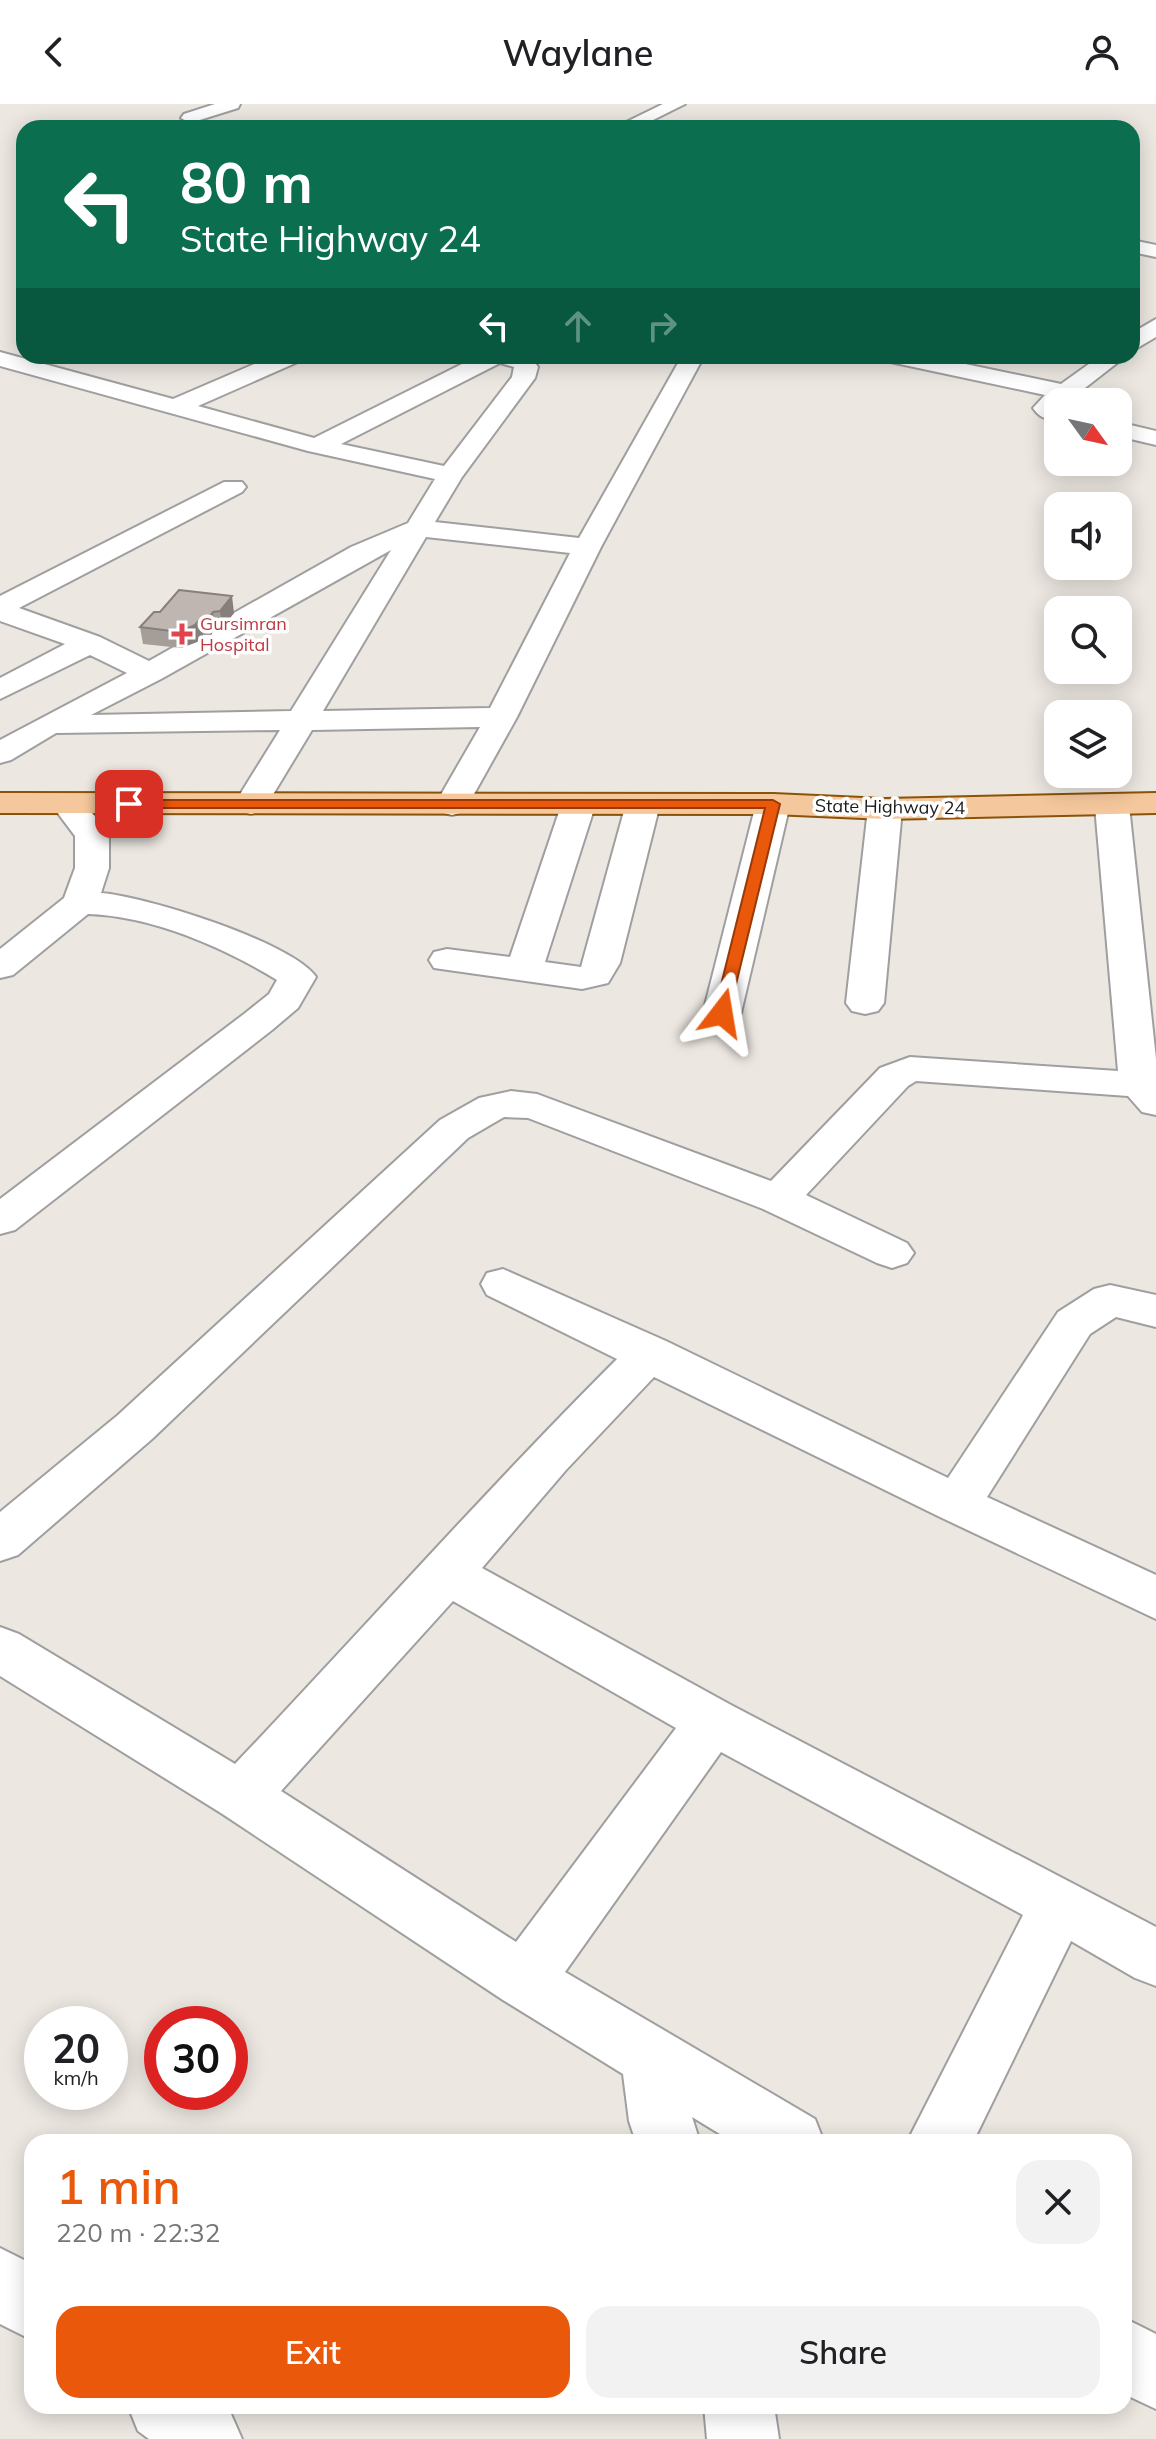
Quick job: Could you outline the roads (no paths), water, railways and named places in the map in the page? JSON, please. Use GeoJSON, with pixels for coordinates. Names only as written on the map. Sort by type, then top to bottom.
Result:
{"type":"FeatureCollection","features":[{"type":"Feature","properties":{"kind":"main road","name":"State Highway 24"},"geometry":{"type":"LineString","coordinates":[[0,803],[773,804],[885,809],[1156,803]]}},
{"type":"Feature","properties":{"kind":"street"},"geometry":{"type":"LineString","coordinates":[[190,118],[232,104]]}},
{"type":"Feature","properties":{"kind":"street"},"geometry":{"type":"LineString","coordinates":[[640,120],[677,104]]}},
{"type":"Feature","properties":{"kind":"street"},"geometry":{"type":"LineString","coordinates":[[626,107],[658,112]]}},
{"type":"Feature","properties":{"kind":"street"},"geometry":{"type":"LineString","coordinates":[[21,364],[317,446],[450,475]]}},
{"type":"Feature","properties":{"kind":"street"},"geometry":{"type":"LineString","coordinates":[[173,408],[271,364]]}},
{"type":"Feature","properties":{"kind":"street"},"geometry":{"type":"LineString","coordinates":[[317,446],[483,364]]}},
{"type":"Feature","properties":{"kind":"street"},"geometry":{"type":"LineString","coordinates":[[251,804],[450,475],[523,378],[524,364]]}},
{"type":"Feature","properties":{"kind":"street"},"geometry":{"type":"LineString","coordinates":[[452,805],[501,717],[587,547],[689,364]]}},
{"type":"Feature","properties":{"kind":"street"},"geometry":{"type":"LineString","coordinates":[[951,364],[1044,398]]}},
{"type":"Feature","properties":{"kind":"street"},"geometry":{"type":"LineString","coordinates":[[1079,388],[1106,364]]}},
{"type":"Feature","properties":{"kind":"street"},"geometry":{"type":"LineString","coordinates":[[1132,432],[1156,438]]}},
{"type":"Feature","properties":{"kind":"street"},"geometry":{"type":"LineString","coordinates":[[0,609],[115,545],[233,487]]}},
{"type":"Feature","properties":{"kind":"street"},"geometry":{"type":"LineString","coordinates":[[0,753],[47,725],[150,673],[361,553],[418,528],[587,547]]}},
{"type":"Feature","properties":{"kind":"street"},"geometry":{"type":"LineString","coordinates":[[0,609],[90,643],[150,673]]}},
{"type":"Feature","properties":{"kind":"street"},"geometry":{"type":"LineString","coordinates":[[0,690],[90,643]]}},
{"type":"Feature","properties":{"kind":"street"},"geometry":{"type":"LineString","coordinates":[[47,725],[501,717]]}},
{"type":"Feature","properties":{"kind":"street"},"geometry":{"type":"LineString","coordinates":[[0,967],[80,903],[92,868],[92,835],[68,804]]}},
{"type":"Feature","properties":{"kind":"street"},"geometry":{"type":"LineString","coordinates":[[447,960],[582,978],[595,975],[602,963],[643,804]]}},
{"type":"Feature","properties":{"kind":"street"},"geometry":{"type":"LineString","coordinates":[[722,1013],[773,804]]}},
{"type":"Feature","properties":{"kind":"street"},"geometry":{"type":"LineString","coordinates":[[524,969],[578,806]]}},
{"type":"Feature","properties":{"kind":"street"},"geometry":{"type":"LineString","coordinates":[[778,1199],[894,1077],[910,1069],[1147,1094],[1112,806]]}},
{"type":"Feature","properties":{"kind":"street"},"geometry":{"type":"LineString","coordinates":[[865,1003],[885,809]]}},
{"type":"Feature","properties":{"kind":"street"},"geometry":{"type":"LineString","coordinates":[[0,1220],[285,1000],[297,977],[271,959],[161,918],[121,906],[80,903]]}},
{"type":"Feature","properties":{"kind":"street"},"geometry":{"type":"LineString","coordinates":[[0,1541],[135,1427],[454,1129],[491,1105],[510,1101],[537,1107],[778,1199],[892,1253]]}},
{"type":"Feature","properties":{"kind":"street"},"geometry":{"type":"LineString","coordinates":[[503,1284],[1156,1598]]}},
{"type":"Feature","properties":{"kind":"street"},"geometry":{"type":"LineString","coordinates":[[957,1504],[1074,1323],[1110,1300],[1156,1311]]}},
{"type":"Feature","properties":{"kind":"street"},"geometry":{"type":"LineString","coordinates":[[241,1796],[447,1573],[549,1457],[650,1353]]}},
{"type":"Feature","properties":{"kind":"street"},"geometry":{"type":"LineString","coordinates":[[447,1573],[712,1721],[1156,1958]]}},
{"type":"Feature","properties":{"kind":"street"},"geometry":{"type":"LineString","coordinates":[[0,1649],[241,1796],[524,1980],[779,2134]]}},
{"type":"Feature","properties":{"kind":"street"},"geometry":{"type":"LineString","coordinates":[[524,1980],[712,1721]]}},
{"type":"Feature","properties":{"kind":"street"},"geometry":{"type":"LineString","coordinates":[[943,2134],[1059,1904]]}},
{"type":"Feature","properties":{"kind":"street"},"geometry":{"type":"LineString","coordinates":[[652,2058],[665,2134]]}},
{"type":"Feature","properties":{"kind":"street"},"geometry":{"type":"LineString","coordinates":[[0,2282],[24,2300]]}},
{"type":"Feature","properties":{"kind":"street"},"geometry":{"type":"LineString","coordinates":[[1132,2358],[1156,2374]]}},
{"type":"Feature","properties":{"kind":"street"},"geometry":{"type":"LineString","coordinates":[[173,2414],[206,2439]]}},
{"type":"Feature","properties":{"kind":"street"},"geometry":{"type":"LineString","coordinates":[[740,2414],[743,2439]]}},
{"type":"Feature","properties":{"kind":"place","name":"Gursimran Hospital"},"geometry":{"type":"Point","coordinates":[182,634]}}]}
